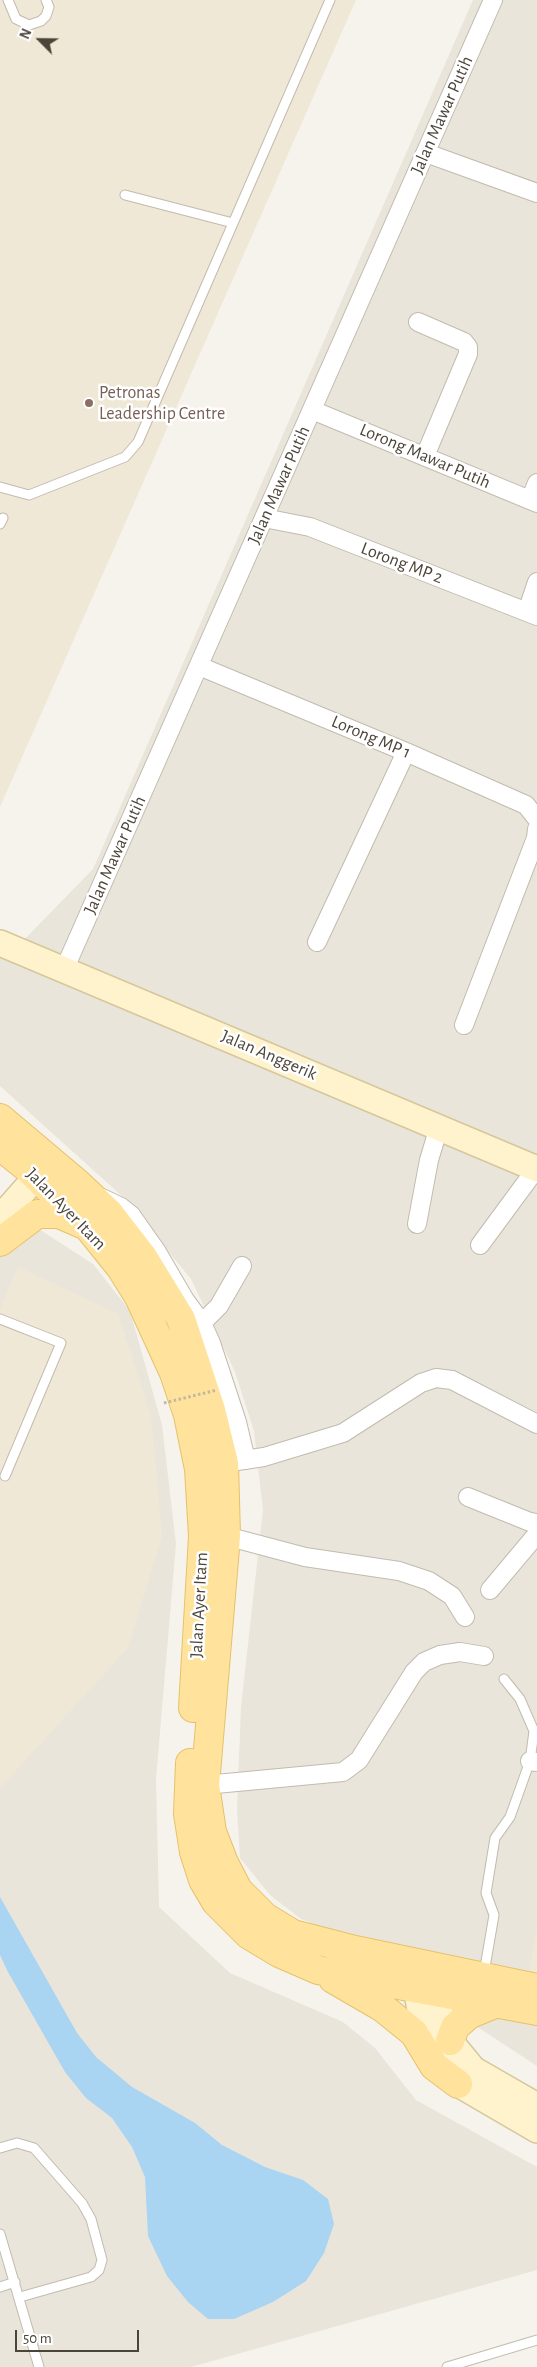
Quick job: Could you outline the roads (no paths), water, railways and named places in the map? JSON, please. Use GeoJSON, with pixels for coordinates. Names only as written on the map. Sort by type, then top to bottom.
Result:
{"type":"FeatureCollection","features":[{"type":"Feature","properties":{"kind":"main road","name":"Jalan Ayer Itam"},"geometry":{"type":"LineString","coordinates":[[0,1118],[35,1166],[121,1268],[139,1297],[174,1373],[188,1415],[199,1469],[203,1536],[188,1814],[194,1852],[202,1880],[216,1902],[249,1935],[279,1953],[318,1970],[428,1977]]}},
{"type":"Feature","properties":{"kind":"main road","name":"Jalan Ayer Itam"},"geometry":{"type":"LineString","coordinates":[[0,1146],[35,1166],[76,1182],[108,1213],[144,1257],[181,1319],[212,1410],[235,1461],[226,1536],[205,1785],[212,1832],[238,1890],[265,1917],[293,1934],[354,1950],[428,1977]]}},
{"type":"Feature","properties":{"kind":"main road"},"geometry":{"type":"LineString","coordinates":[[0,1242],[37,1214],[59,1214],[88,1227]]}},
{"type":"Feature","properties":{"kind":"main road"},"geometry":{"type":"LineString","coordinates":[[318,1970],[383,2008],[414,2033],[434,2066],[458,2084]]}},
{"type":"Feature","properties":{"kind":"main road"},"geometry":{"type":"LineString","coordinates":[[428,1977],[483,1977],[537,1988]]}},
{"type":"Feature","properties":{"kind":"main road"},"geometry":{"type":"LineString","coordinates":[[428,1977],[496,2003],[537,2011]]}},
{"type":"Feature","properties":{"kind":"main road"},"geometry":{"type":"LineString","coordinates":[[450,2041],[455,2027],[470,2014],[496,2003]]}},
{"type":"Feature","properties":{"kind":"street","name":"Jalan Mawar Putih"},"geometry":{"type":"LineString","coordinates":[[64,970],[493,0]]}},
{"type":"Feature","properties":{"kind":"street"},"geometry":{"type":"LineString","coordinates":[[426,153],[537,193]]}},
{"type":"Feature","properties":{"kind":"street"},"geometry":{"type":"LineString","coordinates":[[418,322],[464,342],[468,347],[468,354],[425,456]]}},
{"type":"Feature","properties":{"kind":"street","name":"Lorong Mawar Putih"},"geometry":{"type":"LineString","coordinates":[[312,410],[533,501]]}},
{"type":"Feature","properties":{"kind":"street"},"geometry":{"type":"LineString","coordinates":[[533,501],[537,483]]}},
{"type":"Feature","properties":{"kind":"street","name":"Lorong MP 2"},"geometry":{"type":"LineString","coordinates":[[264,518],[310,527],[532,614]]}},
{"type":"Feature","properties":{"kind":"street"},"geometry":{"type":"LineString","coordinates":[[532,614],[537,582]]}},
{"type":"Feature","properties":{"kind":"street","name":"Lorong MP 1"},"geometry":{"type":"LineString","coordinates":[[199,666],[406,752],[526,805],[537,819]]}},
{"type":"Feature","properties":{"kind":"street"},"geometry":{"type":"LineString","coordinates":[[318,942],[406,752]]}},
{"type":"Feature","properties":{"kind":"street"},"geometry":{"type":"LineString","coordinates":[[464,1025],[536,838],[537,829]]}},
{"type":"Feature","properties":{"kind":"street","name":"Jalan Anggerik"},"geometry":{"type":"LineString","coordinates":[[0,943],[537,1169]]}},
{"type":"Feature","properties":{"kind":"street"},"geometry":{"type":"LineString","coordinates":[[417,1224],[429,1160],[439,1127]]}},
{"type":"Feature","properties":{"kind":"street"},"geometry":{"type":"LineString","coordinates":[[0,1196],[35,1166]]}},
{"type":"Feature","properties":{"kind":"street"},"geometry":{"type":"LineString","coordinates":[[0,1218],[35,1166]]}},
{"type":"Feature","properties":{"kind":"street"},"geometry":{"type":"LineString","coordinates":[[480,1245],[537,1169]]}},
{"type":"Feature","properties":{"kind":"street"},"geometry":{"type":"LineString","coordinates":[[76,1182],[121,1207],[130,1215],[157,1252],[185,1300],[202,1323],[211,1343],[237,1422],[235,1461],[264,1457],[343,1433],[421,1383],[436,1378],[452,1380],[537,1424]]}},
{"type":"Feature","properties":{"kind":"street"},"geometry":{"type":"LineString","coordinates":[[202,1323],[219,1306],[242,1266]]}},
{"type":"Feature","properties":{"kind":"street"},"geometry":{"type":"LineString","coordinates":[[468,1497],[530,1522],[537,1523]]}},
{"type":"Feature","properties":{"kind":"street"},"geometry":{"type":"LineString","coordinates":[[490,1590],[537,1534]]}},
{"type":"Feature","properties":{"kind":"street"},"geometry":{"type":"LineString","coordinates":[[226,1536],[305,1557],[399,1571],[429,1581],[452,1596],[465,1617]]}},
{"type":"Feature","properties":{"kind":"street"},"geometry":{"type":"LineString","coordinates":[[205,1785],[343,1772],[359,1760],[414,1672],[424,1662],[440,1655],[460,1652],[484,1656]]}},
{"type":"Feature","properties":{"kind":"street"},"geometry":{"type":"LineString","coordinates":[[428,1977],[450,2041],[473,2069],[537,2106]]}},
{"type":"Feature","properties":{"kind":"street"},"geometry":{"type":"LineString","coordinates":[[428,1977],[421,2016],[430,2045],[458,2084],[537,2130]]}},
{"type":"Feature","properties":{"kind":"lane"},"geometry":{"type":"LineString","coordinates":[[8,0],[16,19],[29,25],[41,21],[46,16],[49,7],[46,0]]}},
{"type":"Feature","properties":{"kind":"lane"},"geometry":{"type":"LineString","coordinates":[[0,487],[30,495],[125,457],[138,442],[330,0]]}},
{"type":"Feature","properties":{"kind":"lane"},"geometry":{"type":"LineString","coordinates":[[125,195],[233,223]]}},
{"type":"Feature","properties":{"kind":"lane"},"geometry":{"type":"LineString","coordinates":[[0,1320],[60,1343],[5,1476]]}},
{"type":"Feature","properties":{"kind":"lane"},"geometry":{"type":"LineString","coordinates":[[483,1977],[494,1915],[486,1893],[496,1838],[510,1817],[533,1762],[534,1731],[520,1700],[504,1679]]}},
{"type":"Feature","properties":{"kind":"lane"},"geometry":{"type":"LineString","coordinates":[[0,2148],[17,2143],[34,2148],[82,2203],[91,2218],[102,2260],[99,2270],[92,2277],[20,2297]]}},
{"type":"Feature","properties":{"kind":"lane"},"geometry":{"type":"LineString","coordinates":[[0,2234],[39,2367]]}},
{"type":"Feature","properties":{"kind":"lane"},"geometry":{"type":"LineString","coordinates":[[0,2287],[15,2282]]}},
{"type":"Feature","properties":{"kind":"lane"},"geometry":{"type":"LineString","coordinates":[[448,2367],[537,2340]]}},
{"type":"Feature","properties":{"kind":"water"},"geometry":{"type":"Polygon","coordinates":[[[0,1897],[77,2033],[96,2057],[132,2087],[195,2123],[222,2145],[265,2167],[303,2180],[328,2199],[334,2224],[324,2253],[306,2281],[273,2302],[234,2319],[208,2319],[188,2302],[167,2276],[148,2236],[145,2177],[132,2147],[112,2118],[86,2098],[65,2072],[0,1955],[0,1897]]]}},
{"type":"Feature","properties":{"kind":"place","name":"Petronas Leadership Centre"},"geometry":{"type":"Point","coordinates":[89,403]}}]}
